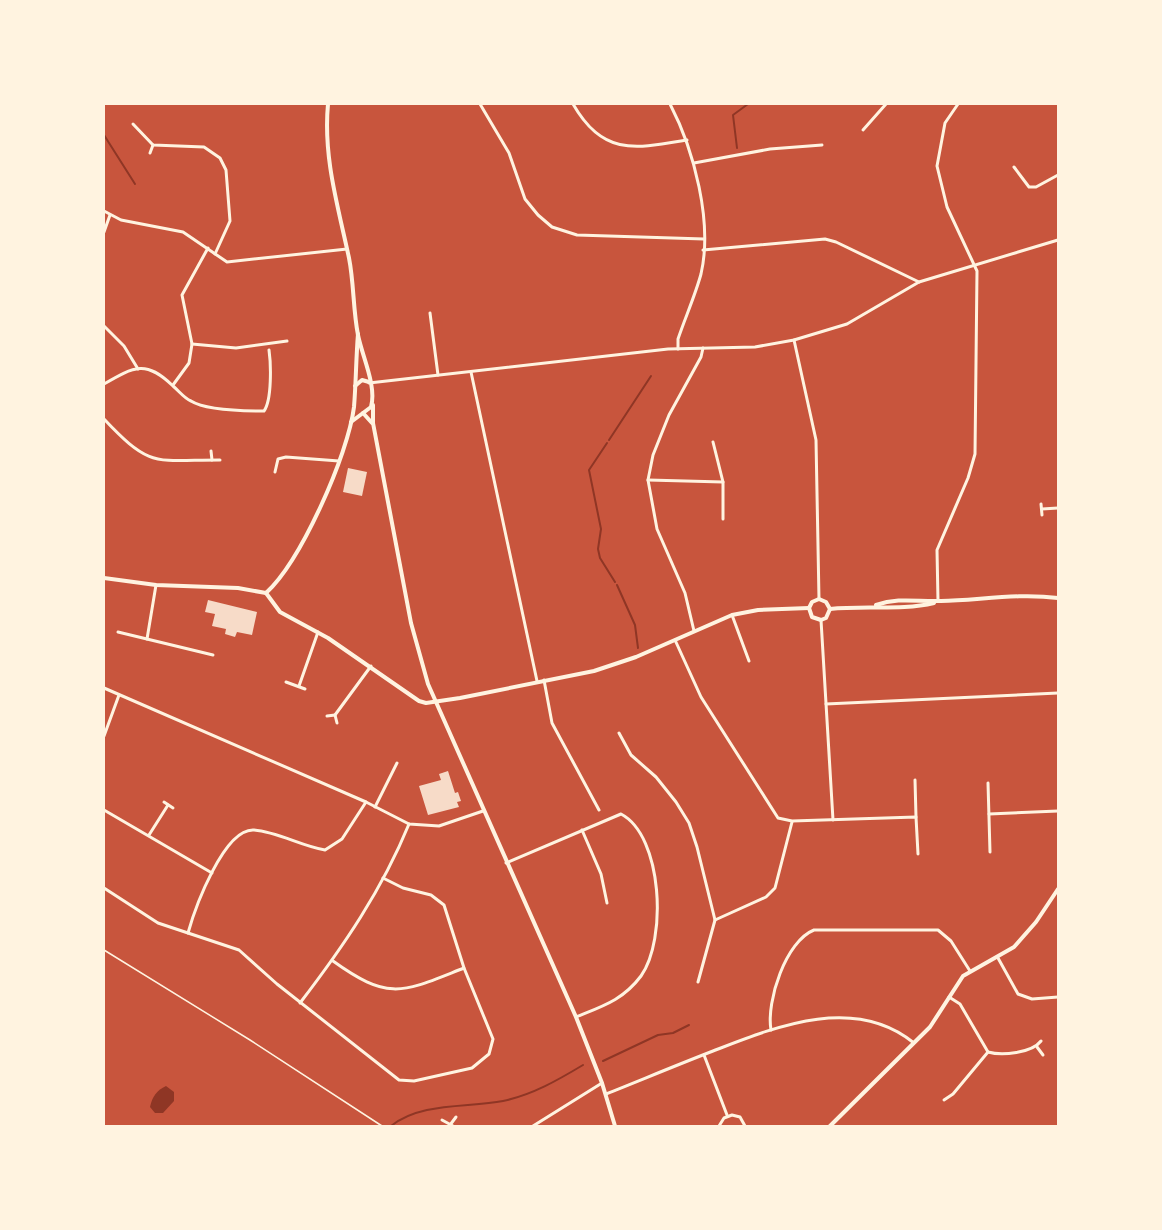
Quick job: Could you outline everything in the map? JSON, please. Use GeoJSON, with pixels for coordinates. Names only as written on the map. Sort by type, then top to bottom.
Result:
{"type":"FeatureCollection","features":[{"type":"Feature","properties":{"kind":"street"},"geometry":{"type":"LineString","coordinates":[[328,104],[326,136],[329,167],[347,249],[358,334],[372,390],[373,423],[411,623],[422,666],[483,811],[576,1017],[606,1094],[615,1126]]}},
{"type":"Feature","properties":{"kind":"street"},"geometry":{"type":"LineString","coordinates":[[480,104],[509,153],[525,199],[538,215],[552,226],[577,235],[704,239]]}},
{"type":"Feature","properties":{"kind":"street"},"geometry":{"type":"LineString","coordinates":[[573,104],[590,129],[612,142],[642,147],[687,140]]}},
{"type":"Feature","properties":{"kind":"street"},"geometry":{"type":"LineString","coordinates":[[670,104],[687,140],[694,163],[704,239],[701,273],[678,339],[678,349]]}},
{"type":"Feature","properties":{"kind":"street"},"geometry":{"type":"LineString","coordinates":[[863,130],[886,104]]}},
{"type":"Feature","properties":{"kind":"street"},"geometry":{"type":"LineString","coordinates":[[938,602],[936,550],[968,478],[975,454],[977,271],[947,207],[937,166],[945,123],[958,104]]}},
{"type":"Feature","properties":{"kind":"street"},"geometry":{"type":"LineString","coordinates":[[133,124],[153,145],[204,147],[220,158],[226,170],[230,221],[215,254]]}},
{"type":"Feature","properties":{"kind":"street"},"geometry":{"type":"LineString","coordinates":[[150,153],[153,145]]}},
{"type":"Feature","properties":{"kind":"street"},"geometry":{"type":"LineString","coordinates":[[694,163],[770,149],[822,145]]}},
{"type":"Feature","properties":{"kind":"street"},"geometry":{"type":"LineString","coordinates":[[1014,167],[1029,187],[1036,187],[1059,175]]}},
{"type":"Feature","properties":{"kind":"street"},"geometry":{"type":"LineString","coordinates":[[104,211],[130,222],[183,232],[224,261],[238,262],[347,249]]}},
{"type":"Feature","properties":{"kind":"street"},"geometry":{"type":"LineString","coordinates":[[104,231],[110,215]]}},
{"type":"Feature","properties":{"kind":"street"},"geometry":{"type":"LineString","coordinates":[[704,250],[825,239],[836,242],[919,282]]}},
{"type":"Feature","properties":{"kind":"street"},"geometry":{"type":"LineString","coordinates":[[355,387],[362,380],[379,382],[678,349],[754,347],[795,340],[847,324],[919,282],[1059,240]]}},
{"type":"Feature","properties":{"kind":"street"},"geometry":{"type":"LineString","coordinates":[[173,385],[189,363],[192,344],[182,295],[208,248]]}},
{"type":"Feature","properties":{"kind":"street"},"geometry":{"type":"LineString","coordinates":[[430,313],[438,375]]}},
{"type":"Feature","properties":{"kind":"street"},"geometry":{"type":"LineString","coordinates":[[104,326],[124,346],[138,369]]}},
{"type":"Feature","properties":{"kind":"street"},"geometry":{"type":"LineString","coordinates":[[266,593],[289,567],[339,461],[354,407],[358,334]]}},
{"type":"Feature","properties":{"kind":"street"},"geometry":{"type":"LineString","coordinates":[[795,340],[816,440],[819,599]]}},
{"type":"Feature","properties":{"kind":"street"},"geometry":{"type":"LineString","coordinates":[[192,344],[236,348],[287,341]]}},
{"type":"Feature","properties":{"kind":"street"},"geometry":{"type":"LineString","coordinates":[[694,631],[685,593],[657,530],[648,480],[652,455],[669,414],[701,357],[703,348]]}},
{"type":"Feature","properties":{"kind":"street"},"geometry":{"type":"LineString","coordinates":[[104,384],[138,369],[154,369],[188,399],[200,405],[264,411],[267,407],[270,380],[269,350]]}},
{"type":"Feature","properties":{"kind":"street"},"geometry":{"type":"LineString","coordinates":[[471,372],[537,681]]}},
{"type":"Feature","properties":{"kind":"street"},"geometry":{"type":"LineString","coordinates":[[372,390],[379,382]]}},
{"type":"Feature","properties":{"kind":"street"},"geometry":{"type":"LineString","coordinates":[[350,422],[371,407],[373,401]]}},
{"type":"Feature","properties":{"kind":"street"},"geometry":{"type":"LineString","coordinates":[[354,407],[373,423]]}},
{"type":"Feature","properties":{"kind":"street"},"geometry":{"type":"LineString","coordinates":[[104,419],[126,443],[145,456],[165,461],[220,460]]}},
{"type":"Feature","properties":{"kind":"street"},"geometry":{"type":"LineString","coordinates":[[713,442],[723,482],[723,519]]}},
{"type":"Feature","properties":{"kind":"street"},"geometry":{"type":"LineString","coordinates":[[212,451],[212,460]]}},
{"type":"Feature","properties":{"kind":"street"},"geometry":{"type":"LineString","coordinates":[[274,472],[278,459],[286,457],[339,461]]}},
{"type":"Feature","properties":{"kind":"street"},"geometry":{"type":"LineString","coordinates":[[648,480],[723,482]]}},
{"type":"Feature","properties":{"kind":"street"},"geometry":{"type":"LineString","coordinates":[[1041,504],[1042,516]]}},
{"type":"Feature","properties":{"kind":"street"},"geometry":{"type":"LineString","coordinates":[[1042,509],[1059,508]]}},
{"type":"Feature","properties":{"kind":"street"},"geometry":{"type":"LineString","coordinates":[[104,578],[156,585],[238,588],[266,593],[280,612],[318,632],[371,666],[418,701],[426,703],[460,698],[620,663],[732,615],[758,610],[809,608]]}},
{"type":"Feature","properties":{"kind":"street"},"geometry":{"type":"LineString","coordinates":[[147,639],[156,585]]}},
{"type":"Feature","properties":{"kind":"street"},"geometry":{"type":"LineString","coordinates":[[876,605],[907,607],[938,602],[1017,596],[1059,597]]}},
{"type":"Feature","properties":{"kind":"street"},"geometry":{"type":"LineString","coordinates":[[819,599],[826,602],[830,609],[826,618],[820,620],[812,617],[809,608],[812,602],[819,599]]}},
{"type":"Feature","properties":{"kind":"street"},"geometry":{"type":"LineString","coordinates":[[830,609],[876,605],[905,599],[938,602]]}},
{"type":"Feature","properties":{"kind":"street"},"geometry":{"type":"LineString","coordinates":[[732,615],[749,661]]}},
{"type":"Feature","properties":{"kind":"street"},"geometry":{"type":"LineString","coordinates":[[820,620],[833,820]]}},
{"type":"Feature","properties":{"kind":"street"},"geometry":{"type":"LineString","coordinates":[[118,632],[213,655]]}},
{"type":"Feature","properties":{"kind":"street"},"geometry":{"type":"LineString","coordinates":[[299,686],[318,632]]}},
{"type":"Feature","properties":{"kind":"street"},"geometry":{"type":"LineString","coordinates":[[675,640],[701,697],[766,804],[778,818],[792,821],[916,817]]}},
{"type":"Feature","properties":{"kind":"street"},"geometry":{"type":"LineString","coordinates":[[327,716],[335,715],[371,666]]}},
{"type":"Feature","properties":{"kind":"street"},"geometry":{"type":"LineString","coordinates":[[544,680],[552,723],[599,810]]}},
{"type":"Feature","properties":{"kind":"street"},"geometry":{"type":"LineString","coordinates":[[286,682],[304,689]]}},
{"type":"Feature","properties":{"kind":"street"},"geometry":{"type":"LineString","coordinates":[[104,688],[366,802],[410,824],[439,826],[483,811]]}},
{"type":"Feature","properties":{"kind":"street"},"geometry":{"type":"LineString","coordinates":[[826,704],[1059,693]]}},
{"type":"Feature","properties":{"kind":"street"},"geometry":{"type":"LineString","coordinates":[[104,736],[119,695]]}},
{"type":"Feature","properties":{"kind":"street"},"geometry":{"type":"LineString","coordinates":[[335,715],[337,723]]}},
{"type":"Feature","properties":{"kind":"street"},"geometry":{"type":"LineString","coordinates":[[619,733],[628,752],[664,785],[689,823],[715,920],[698,982]]}},
{"type":"Feature","properties":{"kind":"street"},"geometry":{"type":"LineString","coordinates":[[375,807],[397,763]]}},
{"type":"Feature","properties":{"kind":"street"},"geometry":{"type":"LineString","coordinates":[[915,780],[918,854]]}},
{"type":"Feature","properties":{"kind":"street"},"geometry":{"type":"LineString","coordinates":[[988,783],[990,852]]}},
{"type":"Feature","properties":{"kind":"street"},"geometry":{"type":"LineString","coordinates":[[164,802],[173,808]]}},
{"type":"Feature","properties":{"kind":"street"},"geometry":{"type":"LineString","coordinates":[[188,933],[196,906],[232,839],[250,830],[325,850],[342,840],[366,802]]}},
{"type":"Feature","properties":{"kind":"street"},"geometry":{"type":"LineString","coordinates":[[149,835],[168,805]]}},
{"type":"Feature","properties":{"kind":"street"},"geometry":{"type":"LineString","coordinates":[[104,810],[212,873]]}},
{"type":"Feature","properties":{"kind":"street"},"geometry":{"type":"LineString","coordinates":[[989,814],[1059,812]]}},
{"type":"Feature","properties":{"kind":"street"},"geometry":{"type":"LineString","coordinates":[[506,863],[621,814],[635,824],[653,866],[657,892],[657,919],[652,946],[643,973],[619,1000],[576,1017]]}},
{"type":"Feature","properties":{"kind":"street"},"geometry":{"type":"LineString","coordinates":[[715,920],[766,897],[775,888],[792,821]]}},
{"type":"Feature","properties":{"kind":"street"},"geometry":{"type":"LineString","coordinates":[[300,1003],[351,934],[410,824]]}},
{"type":"Feature","properties":{"kind":"street"},"geometry":{"type":"LineString","coordinates":[[582,830],[600,874],[607,903]]}},
{"type":"Feature","properties":{"kind":"street"},"geometry":{"type":"LineString","coordinates":[[104,888],[158,923],[239,950],[300,1003],[393,1077],[414,1081],[472,1068],[489,1054],[493,1039],[464,969],[444,905],[431,896],[403,888],[383,878]]}},
{"type":"Feature","properties":{"kind":"street"},"geometry":{"type":"LineString","coordinates":[[830,1126],[930,1027],[957,982],[970,971],[999,958],[1022,939],[1059,888]]}},
{"type":"Feature","properties":{"kind":"street"},"geometry":{"type":"LineString","coordinates":[[771,1030],[769,1012],[774,985],[800,940],[809,932],[938,930],[951,940],[970,971]]}},
{"type":"Feature","properties":{"kind":"street"},"geometry":{"type":"LineString","coordinates":[[999,958],[1018,994],[1032,999],[1059,997]]}},
{"type":"Feature","properties":{"kind":"street"},"geometry":{"type":"LineString","coordinates":[[333,961],[366,983],[393,990],[409,989],[464,969]]}},
{"type":"Feature","properties":{"kind":"street"},"geometry":{"type":"LineString","coordinates":[[949,997],[960,1004],[988,1052]]}},
{"type":"Feature","properties":{"kind":"street"},"geometry":{"type":"LineString","coordinates":[[606,1094],[771,1030],[812,1019],[850,1018],[891,1028],[914,1042]]}},
{"type":"Feature","properties":{"kind":"street"},"geometry":{"type":"LineString","coordinates":[[988,1052],[1002,1054],[1037,1047],[1041,1041]]}},
{"type":"Feature","properties":{"kind":"street"},"geometry":{"type":"LineString","coordinates":[[1037,1047],[1043,1055]]}},
{"type":"Feature","properties":{"kind":"street"},"geometry":{"type":"LineString","coordinates":[[944,1100],[988,1052]]}},
{"type":"Feature","properties":{"kind":"street"},"geometry":{"type":"LineString","coordinates":[[704,1055],[728,1116]]}},
{"type":"Feature","properties":{"kind":"street"},"geometry":{"type":"LineString","coordinates":[[533,1126],[602,1083]]}},
{"type":"Feature","properties":{"kind":"street"},"geometry":{"type":"LineString","coordinates":[[944,1091],[950,1096]]}},
{"type":"Feature","properties":{"kind":"street"},"geometry":{"type":"LineString","coordinates":[[719,1126],[728,1116]]}},
{"type":"Feature","properties":{"kind":"street"},"geometry":{"type":"LineString","coordinates":[[728,1116],[740,1117],[745,1126]]}},
{"type":"Feature","properties":{"kind":"street"},"geometry":{"type":"LineString","coordinates":[[442,1120],[452,1126],[456,1117]]}},
{"type":"Feature","properties":{"kind":"path"},"geometry":{"type":"LineString","coordinates":[[104,950],[250,1040],[382,1126]]}},
{"type":"Feature","properties":{"kind":"shaded area"},"geometry":{"type":"Polygon","coordinates":[[[166,1086],[174,1092],[174,1101],[163,1113],[155,1113],[150,1107],[152,1100],[166,1086]]]}},
{"type":"Feature","properties":{"kind":"building"},"geometry":{"type":"Polygon","coordinates":[[[348,468],[367,472],[362,496],[343,492],[348,468]]]}},
{"type":"Feature","properties":{"kind":"building"},"geometry":{"type":"Polygon","coordinates":[[[208,600],[257,612],[252,635],[237,632],[235,637],[225,634],[226,629],[212,626],[215,614],[205,612],[208,600]]]}},
{"type":"Feature","properties":{"kind":"building"},"geometry":{"type":"Polygon","coordinates":[[[448,771],[455,793],[458,792],[461,801],[457,802],[459,807],[428,815],[419,786],[441,780],[439,774],[448,771]]]}},
{"type":"Feature","properties":{"kind":"waterway"},"geometry":{"type":"LineString","coordinates":[[737,148],[733,115],[748,104]]}},
{"type":"Feature","properties":{"kind":"waterway"},"geometry":{"type":"LineString","coordinates":[[104,135],[135,184]]}},
{"type":"Feature","properties":{"kind":"waterway"},"geometry":{"type":"LineString","coordinates":[[609,440],[651,376]]}},
{"type":"Feature","properties":{"kind":"waterway"},"geometry":{"type":"LineString","coordinates":[[607,443],[589,470],[601,529],[598,549],[600,558],[615,582]]}},
{"type":"Feature","properties":{"kind":"waterway"},"geometry":{"type":"LineString","coordinates":[[617,585],[635,625],[638,648]]}},
{"type":"Feature","properties":{"kind":"waterway"},"geometry":{"type":"LineString","coordinates":[[603,1061],[658,1035],[673,1033],[689,1025]]}},
{"type":"Feature","properties":{"kind":"waterway"},"geometry":{"type":"LineString","coordinates":[[391,1126],[403,1118],[430,1109],[503,1101],[524,1095],[583,1065]]}}]}
